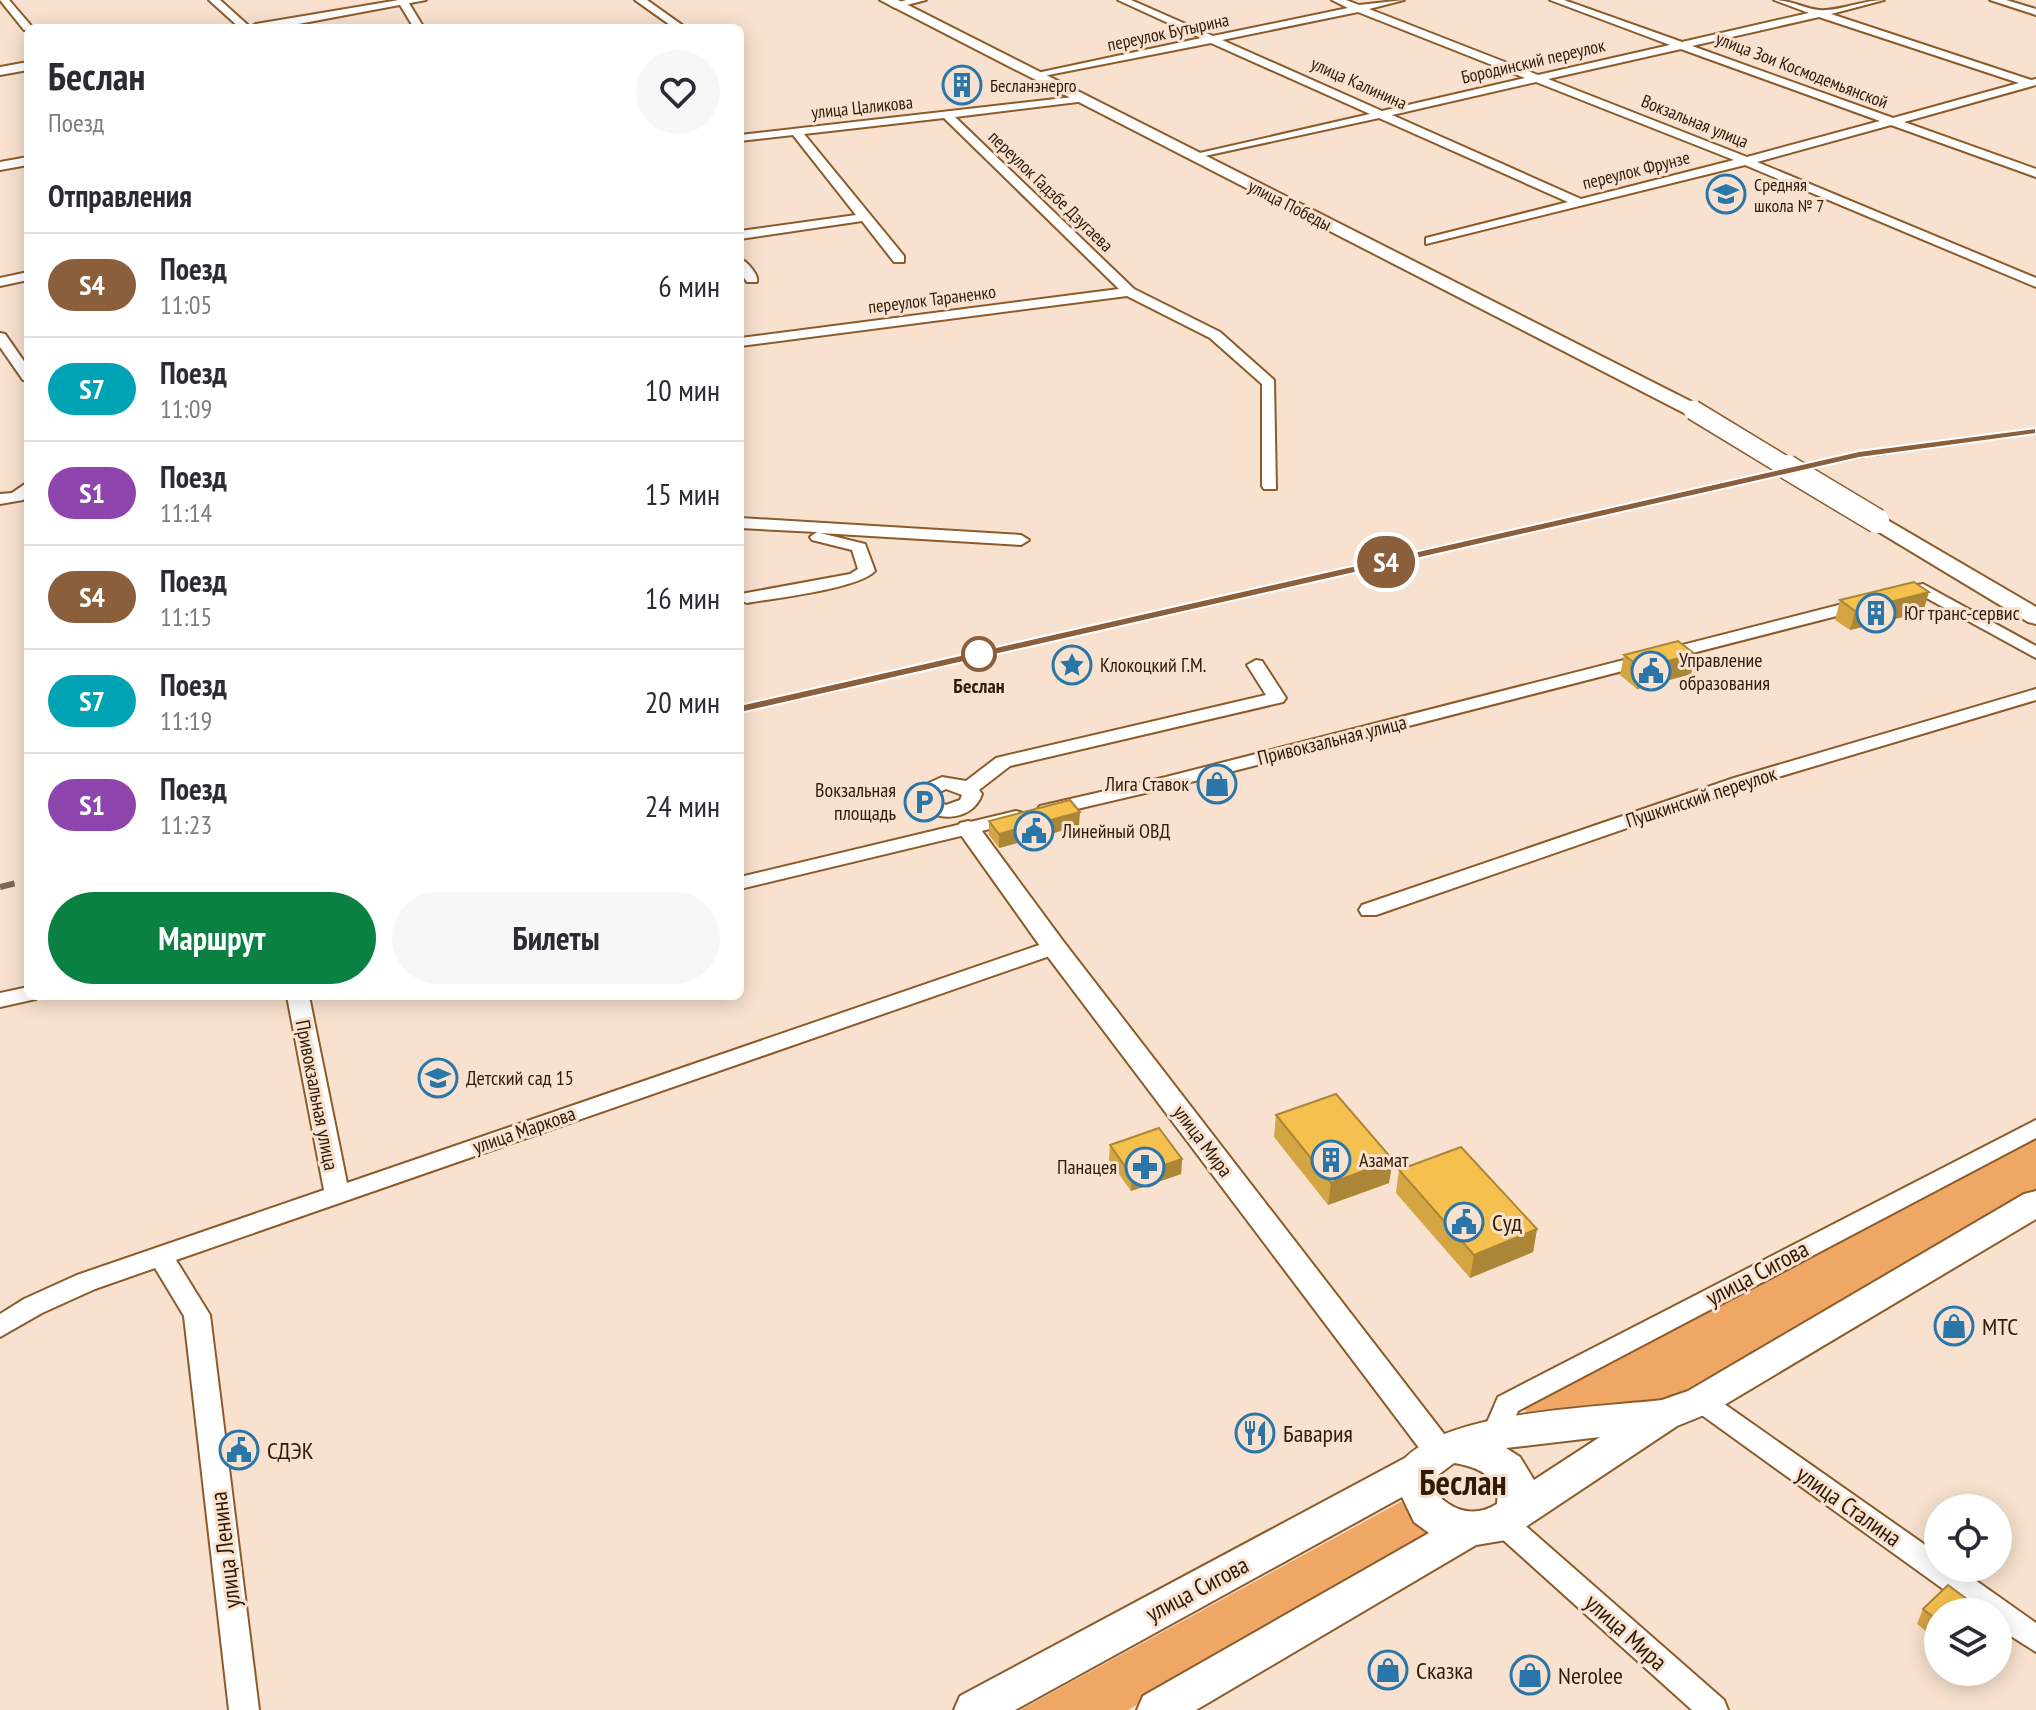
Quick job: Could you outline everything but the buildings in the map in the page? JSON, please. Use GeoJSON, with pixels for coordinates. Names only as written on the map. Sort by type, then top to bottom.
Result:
{"type":"FeatureCollection","features":[{"type":"Feature","properties":{"kind":"main road","name":"улица Победы"},"geometry":{"type":"LineString","coordinates":[[891,2],[1693,410],[2036,617]]}},
{"type":"Feature","properties":{"kind":"main road","name":"улица Сигова"},"geometry":{"type":"LineString","coordinates":[[1158,1710],[1493,1523],[1664,1415],[1701,1401],[2036,1203]]}},
{"type":"Feature","properties":{"kind":"main road","name":"улица Сигова"},"geometry":{"type":"LineString","coordinates":[[975,1710],[1438,1456],[1495,1434],[1664,1415]]}},
{"type":"Feature","properties":{"kind":"main road"},"geometry":{"type":"LineString","coordinates":[[1478,1451],[1500,1462],[1514,1480],[1518,1499],[1493,1523],[1443,1523],[1425,1507],[1416,1488],[1438,1456],[1478,1451]]}},
{"type":"Feature","properties":{"kind":"street"},"geometry":{"type":"LineString","coordinates":[[4,0],[25,24]]}},
{"type":"Feature","properties":{"kind":"street"},"geometry":{"type":"LineString","coordinates":[[214,0],[241,24]]}},
{"type":"Feature","properties":{"kind":"street"},"geometry":{"type":"LineString","coordinates":[[278,24],[420,0]]}},
{"type":"Feature","properties":{"kind":"street"},"geometry":{"type":"LineString","coordinates":[[640,0],[676,24]]}},
{"type":"Feature","properties":{"kind":"street"},"geometry":{"type":"LineString","coordinates":[[891,2],[921,0]]}},
{"type":"Feature","properties":{"kind":"street","name":"улица Калинина"},"geometry":{"type":"LineString","coordinates":[[1123,0],[1384,113],[1578,202]]}},
{"type":"Feature","properties":{"kind":"street","name":"Вокзальная улица"},"geometry":{"type":"LineString","coordinates":[[1337,0],[1746,161],[2036,283]]}},
{"type":"Feature","properties":{"kind":"street","name":"переулок Бутырина"},"geometry":{"type":"LineString","coordinates":[[1037,76],[1399,0]]}},
{"type":"Feature","properties":{"kind":"street","name":"улица Зои Космодемьянской"},"geometry":{"type":"LineString","coordinates":[[1555,0],[2036,173]]}},
{"type":"Feature","properties":{"kind":"street"},"geometry":{"type":"LineString","coordinates":[[1779,0],[2034,84]]}},
{"type":"Feature","properties":{"kind":"street","name":"Бородинский переулок"},"geometry":{"type":"LineString","coordinates":[[1195,157],[1879,0]]}},
{"type":"Feature","properties":{"kind":"street"},"geometry":{"type":"LineString","coordinates":[[1995,0],[2036,12]]}},
{"type":"Feature","properties":{"kind":"street"},"geometry":{"type":"LineString","coordinates":[[403,1],[417,24]]}},
{"type":"Feature","properties":{"kind":"street"},"geometry":{"type":"LineString","coordinates":[[0,71],[24,67]]}},
{"type":"Feature","properties":{"kind":"street","name":"переулок Фрунзе"},"geometry":{"type":"LineString","coordinates":[[1430,241],[2034,84]]}},
{"type":"Feature","properties":{"kind":"street","name":"улица Цаликова"},"geometry":{"type":"LineString","coordinates":[[744,138],[1082,99]]}},
{"type":"Feature","properties":{"kind":"street","name":"переулок Гадзбе Дзугаева"},"geometry":{"type":"LineString","coordinates":[[948,116],[1129,292],[1215,335],[1269,383],[1270,486]]}},
{"type":"Feature","properties":{"kind":"street"},"geometry":{"type":"LineString","coordinates":[[796,132],[899,259]]}},
{"type":"Feature","properties":{"kind":"street"},"geometry":{"type":"LineString","coordinates":[[0,166],[24,162]]}},
{"type":"Feature","properties":{"kind":"street"},"geometry":{"type":"LineString","coordinates":[[744,234],[865,217]]}},
{"type":"Feature","properties":{"kind":"street"},"geometry":{"type":"LineString","coordinates":[[744,268],[752,279]]}},
{"type":"Feature","properties":{"kind":"street"},"geometry":{"type":"LineString","coordinates":[[0,282],[24,277]]}},
{"type":"Feature","properties":{"kind":"street","name":"переулок Тараненко"},"geometry":{"type":"LineString","coordinates":[[744,341],[1129,292]]}},
{"type":"Feature","properties":{"kind":"street"},"geometry":{"type":"LineString","coordinates":[[0,337],[24,371]]}},
{"type":"Feature","properties":{"kind":"street"},"geometry":{"type":"LineString","coordinates":[[0,499],[17,497],[24,491]]}},
{"type":"Feature","properties":{"kind":"street"},"geometry":{"type":"LineString","coordinates":[[747,524],[1021,540]]}},
{"type":"Feature","properties":{"kind":"street"},"geometry":{"type":"LineString","coordinates":[[747,524],[830,538],[859,547],[867,571],[855,578],[747,598]]}},
{"type":"Feature","properties":{"kind":"street","name":"Привокзальная улица"},"geometry":{"type":"LineString","coordinates":[[744,882],[964,800],[1168,782],[1923,589],[2036,653]]}},
{"type":"Feature","properties":{"kind":"street"},"geometry":{"type":"LineString","coordinates":[[964,800],[1003,762],[1277,698],[1256,665]]}},
{"type":"Feature","properties":{"kind":"street","name":"Пушкинский переулок"},"geometry":{"type":"LineString","coordinates":[[1369,910],[1741,782],[2036,694]]}},
{"type":"Feature","properties":{"kind":"street","name":"улица Мира"},"geometry":{"type":"LineString","coordinates":[[964,800],[1054,947],[1438,1456]]}},
{"type":"Feature","properties":{"kind":"street","name":"улица Маркова"},"geometry":{"type":"LineString","coordinates":[[0,1327],[33,1306],[86,1282],[236,1233],[337,1194],[1054,947]]}},
{"type":"Feature","properties":{"kind":"street"},"geometry":{"type":"LineString","coordinates":[[0,1000],[24,995]]}},
{"type":"Feature","properties":{"kind":"street","name":"Привокзальная улица"},"geometry":{"type":"LineString","coordinates":[[299,1000],[337,1194]]}},
{"type":"Feature","properties":{"kind":"street","name":"улица Сигова"},"geometry":{"type":"LineString","coordinates":[[1495,1434],[1507,1404],[2036,1128]]}},
{"type":"Feature","properties":{"kind":"street","name":"улица Ленина"},"geometry":{"type":"LineString","coordinates":[[161,1256],[197,1315],[244,1710]]}},
{"type":"Feature","properties":{"kind":"street","name":"улица Сталина"},"geometry":{"type":"LineString","coordinates":[[1701,1401],[1978,1598]]}},
{"type":"Feature","properties":{"kind":"street","name":"улица Мира"},"geometry":{"type":"LineString","coordinates":[[1493,1523],[1713,1710]]}},
{"type":"Feature","properties":{"kind":"street","name":"улица Сталина"},"geometry":{"type":"LineString","coordinates":[[2012,1622],[2036,1639]]}},
{"type":"Feature","properties":{"kind":"shaded area"},"geometry":{"type":"Polygon","coordinates":[[[2036,1137],[2036,1192],[1664,1402],[1532,1419],[1523,1408],[2036,1137]]]}},
{"type":"Feature","properties":{"kind":"shaded area"},"geometry":{"type":"Polygon","coordinates":[[[1404,1500],[1435,1534],[1128,1710],[1020,1710],[1404,1500]]]}},
{"type":"Feature","properties":{"kind":"railway"},"geometry":{"type":"LineString","coordinates":[[1797,469],[1831,461],[2036,432]]}},
{"type":"Feature","properties":{"kind":"railway"},"geometry":{"type":"LineString","coordinates":[[744,708],[1806,467]]}},
{"type":"Feature","properties":{"kind":"railway"},"geometry":{"type":"LineString","coordinates":[[0,887],[24,881]]}},
{"type":"Feature","properties":{"kind":"train","name":"S4"},"geometry":{"type":"LineString","coordinates":[[744,708],[1859,455],[2036,432]]}},
{"type":"Feature","properties":{"kind":"place","name":"Бесланэнерго"},"geometry":{"type":"Point","coordinates":[962,85]}},
{"type":"Feature","properties":{"kind":"place","name":"Средняя школа № 7"},"geometry":{"type":"Point","coordinates":[1726,194]}},
{"type":"Feature","properties":{"kind":"place","name":"Юг транс-сервис"},"geometry":{"type":"Point","coordinates":[1876,613]}},
{"type":"Feature","properties":{"kind":"place","name":"Беслан"},"geometry":{"type":"Point","coordinates":[979,654]}},
{"type":"Feature","properties":{"kind":"place","name":"Клокоцкий Г.М."},"geometry":{"type":"Point","coordinates":[1072,665]}},
{"type":"Feature","properties":{"kind":"place","name":"Управление образования"},"geometry":{"type":"Point","coordinates":[1651,671]}},
{"type":"Feature","properties":{"kind":"place","name":"Лига Ставок"},"geometry":{"type":"Point","coordinates":[1217,784]}},
{"type":"Feature","properties":{"kind":"place","name":"Вокзальная площадь"},"geometry":{"type":"Point","coordinates":[924,802]}},
{"type":"Feature","properties":{"kind":"place","name":"Линейный ОВД"},"geometry":{"type":"Point","coordinates":[1034,831]}},
{"type":"Feature","properties":{"kind":"place","name":"Детский сад 15"},"geometry":{"type":"Point","coordinates":[438,1078]}},
{"type":"Feature","properties":{"kind":"place","name":"Азамат"},"geometry":{"type":"Point","coordinates":[1331,1160]}},
{"type":"Feature","properties":{"kind":"place","name":"Панацея"},"geometry":{"type":"Point","coordinates":[1145,1167]}},
{"type":"Feature","properties":{"kind":"place","name":"Суд"},"geometry":{"type":"Point","coordinates":[1464,1222]}},
{"type":"Feature","properties":{"kind":"place","name":"МТС"},"geometry":{"type":"Point","coordinates":[1954,1326]}},
{"type":"Feature","properties":{"kind":"place","name":"Бавария"},"geometry":{"type":"Point","coordinates":[1255,1433]}},
{"type":"Feature","properties":{"kind":"place","name":"СДЭК"},"geometry":{"type":"Point","coordinates":[239,1450]}},
{"type":"Feature","properties":{"kind":"place","name":"Сказка"},"geometry":{"type":"Point","coordinates":[1388,1670]}},
{"type":"Feature","properties":{"kind":"place","name":"Nerolee"},"geometry":{"type":"Point","coordinates":[1530,1675]}},
{"type":"Feature","properties":{"kind":"district","name":"Беслан"},"geometry":{"type":"Point","coordinates":[1463,1482]}}]}
